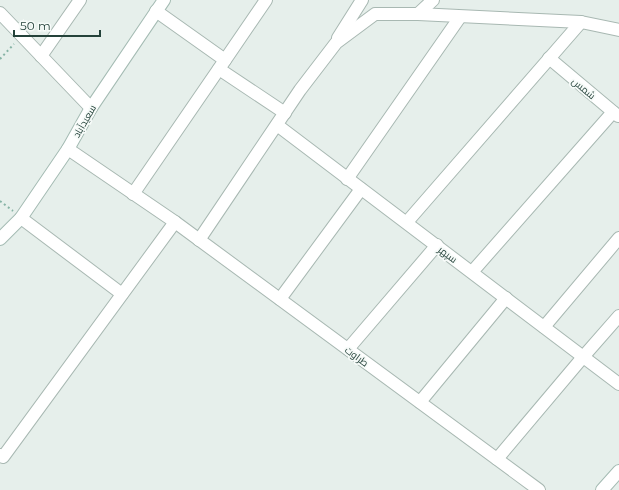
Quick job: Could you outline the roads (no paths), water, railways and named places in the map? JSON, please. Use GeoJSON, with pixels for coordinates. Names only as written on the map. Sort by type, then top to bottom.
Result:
{"type":"FeatureCollection","features":[{"type":"Feature","properties":{"kind":"street"},"geometry":{"type":"LineString","coordinates":[[41,56],[80,0]]}},
{"type":"Feature","properties":{"kind":"street","name":"سعیدآباد"},"geometry":{"type":"LineString","coordinates":[[0,239],[21,218],[68,149],[91,108],[164,0]]}},
{"type":"Feature","properties":{"kind":"street"},"geometry":{"type":"LineString","coordinates":[[133,194],[266,0]]}},
{"type":"Feature","properties":{"kind":"street"},"geometry":{"type":"LineString","coordinates":[[199,240],[285,112],[336,43],[362,0]]}},
{"type":"Feature","properties":{"kind":"street"},"geometry":{"type":"LineString","coordinates":[[418,14],[432,0]]}},
{"type":"Feature","properties":{"kind":"street"},"geometry":{"type":"LineString","coordinates":[[156,11],[285,112]]}},
{"type":"Feature","properties":{"kind":"street"},"geometry":{"type":"LineString","coordinates":[[0,13],[91,108]]}},
{"type":"Feature","properties":{"kind":"street"},"geometry":{"type":"LineString","coordinates":[[336,43],[375,14],[418,14],[581,22],[619,30]]}},
{"type":"Feature","properties":{"kind":"street"},"geometry":{"type":"LineString","coordinates":[[347,179],[460,17]]}},
{"type":"Feature","properties":{"kind":"street"},"geometry":{"type":"LineString","coordinates":[[407,222],[581,22]]}},
{"type":"Feature","properties":{"kind":"street","name":"شمس"},"geometry":{"type":"LineString","coordinates":[[549,58],[616,115]]}},
{"type":"Feature","properties":{"kind":"street"},"geometry":{"type":"LineString","coordinates":[[472,272],[616,115]]}},
{"type":"Feature","properties":{"kind":"street","name":"سپهر"},"geometry":{"type":"LineString","coordinates":[[277,125],[619,384]]}},
{"type":"Feature","properties":{"kind":"street","name":"طراوت"},"geometry":{"type":"LineString","coordinates":[[68,149],[175,222],[540,490]]}},
{"type":"Feature","properties":{"kind":"street"},"geometry":{"type":"LineString","coordinates":[[280,299],[361,189]]}},
{"type":"Feature","properties":{"kind":"street"},"geometry":{"type":"LineString","coordinates":[[21,218],[122,294]]}},
{"type":"Feature","properties":{"kind":"street"},"geometry":{"type":"LineString","coordinates":[[0,455],[2,457],[175,222]]}},
{"type":"Feature","properties":{"kind":"street"},"geometry":{"type":"LineString","coordinates":[[544,327],[619,238]]}},
{"type":"Feature","properties":{"kind":"street"},"geometry":{"type":"LineString","coordinates":[[348,349],[436,245]]}},
{"type":"Feature","properties":{"kind":"street"},"geometry":{"type":"LineString","coordinates":[[420,402],[506,298]]}},
{"type":"Feature","properties":{"kind":"street"},"geometry":{"type":"LineString","coordinates":[[497,459],[619,316]]}},
{"type":"Feature","properties":{"kind":"street"},"geometry":{"type":"LineString","coordinates":[[602,490],[619,471]]}}]}
